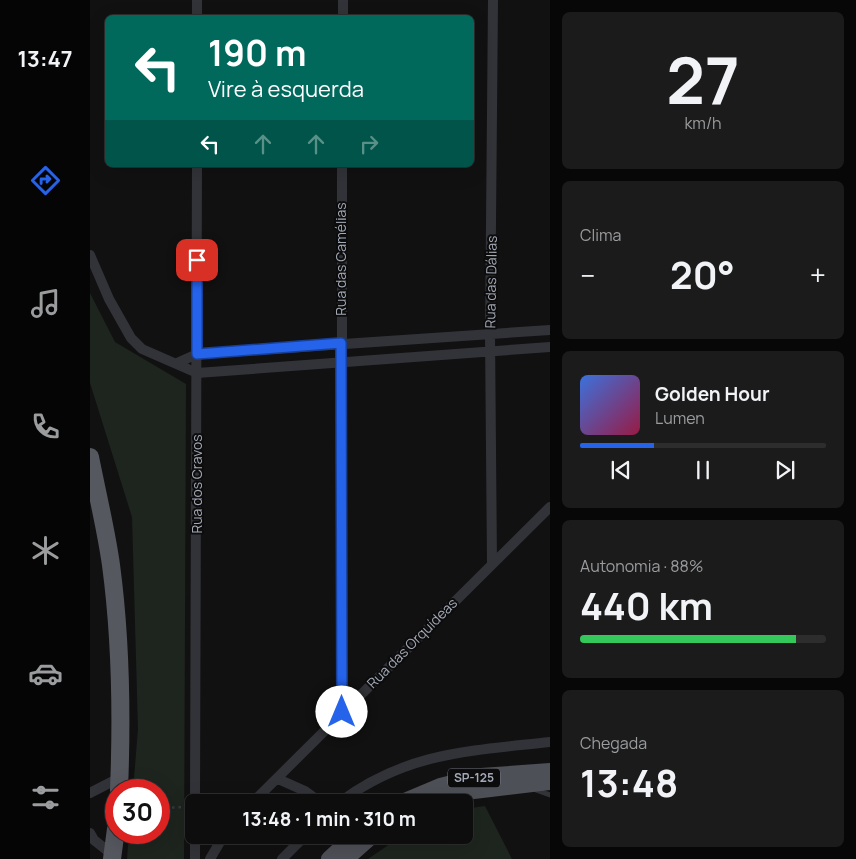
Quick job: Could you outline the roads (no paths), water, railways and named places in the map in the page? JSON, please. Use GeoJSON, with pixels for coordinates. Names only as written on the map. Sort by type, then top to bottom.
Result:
{"type":"FeatureCollection","features":[{"type":"Feature","properties":{"kind":"highway"},"geometry":{"type":"LineString","coordinates":[[90,457],[111,563],[117,615],[120,724],[119,779]]}},
{"type":"Feature","properties":{"kind":"highway"},"geometry":{"type":"LineString","coordinates":[[113,857],[114,844]]}},
{"type":"Feature","properties":{"kind":"main road","name":"SP-125"},"geometry":{"type":"LineString","coordinates":[[421,794],[440,786],[481,776],[550,771]]}},
{"type":"Feature","properties":{"kind":"main road","name":"SP-125"},"geometry":{"type":"LineString","coordinates":[[455,794],[550,782]]}},
{"type":"Feature","properties":{"kind":"main road"},"geometry":{"type":"LineString","coordinates":[[329,859],[345,844]]}},
{"type":"Feature","properties":{"kind":"main road"},"geometry":{"type":"LineString","coordinates":[[346,859],[363,844]]}},
{"type":"Feature","properties":{"kind":"street"},"geometry":{"type":"LineString","coordinates":[[198,0],[198,15]]}},
{"type":"Feature","properties":{"kind":"street"},"geometry":{"type":"LineString","coordinates":[[343,0],[343,15]]}},
{"type":"Feature","properties":{"kind":"street","name":"Rua das Dálias"},"geometry":{"type":"LineString","coordinates":[[492,564],[490,334],[493,0]]}},
{"type":"Feature","properties":{"kind":"street","name":"Rua dos Cravos"},"geometry":{"type":"LineString","coordinates":[[191,794],[197,373],[197,167]]}},
{"type":"Feature","properties":{"kind":"street","name":"Rua das Camélias"},"geometry":{"type":"LineString","coordinates":[[342,167],[342,712]]}},
{"type":"Feature","properties":{"kind":"street"},"geometry":{"type":"LineString","coordinates":[[90,255],[109,299],[131,338],[142,349],[197,373],[550,347]]}},
{"type":"Feature","properties":{"kind":"street"},"geometry":{"type":"LineString","coordinates":[[177,363],[197,354],[550,330]]}},
{"type":"Feature","properties":{"kind":"street","name":"Rua das Orquídeas"},"geometry":{"type":"LineString","coordinates":[[262,794],[342,712],[550,506]]}},
{"type":"Feature","properties":{"kind":"street"},"geometry":{"type":"LineString","coordinates":[[351,794],[365,784],[408,765],[456,752],[550,742]]}},
{"type":"Feature","properties":{"kind":"street"},"geometry":{"type":"LineString","coordinates":[[278,779],[309,794]]}},
{"type":"Feature","properties":{"kind":"street"},"geometry":{"type":"LineString","coordinates":[[90,793],[105,788]]}},
{"type":"Feature","properties":{"kind":"street"},"geometry":{"type":"LineString","coordinates":[[90,833],[94,840],[113,857]]}},
{"type":"Feature","properties":{"kind":"street"},"geometry":{"type":"LineString","coordinates":[[195,844],[195,859]]}},
{"type":"Feature","properties":{"kind":"street"},"geometry":{"type":"LineString","coordinates":[[210,859],[219,844]]}},
{"type":"Feature","properties":{"kind":"street"},"geometry":{"type":"LineString","coordinates":[[282,859],[297,844]]}},
{"type":"Feature","properties":{"kind":"lane"},"geometry":{"type":"LineString","coordinates":[[516,785],[550,795]]}}]}
